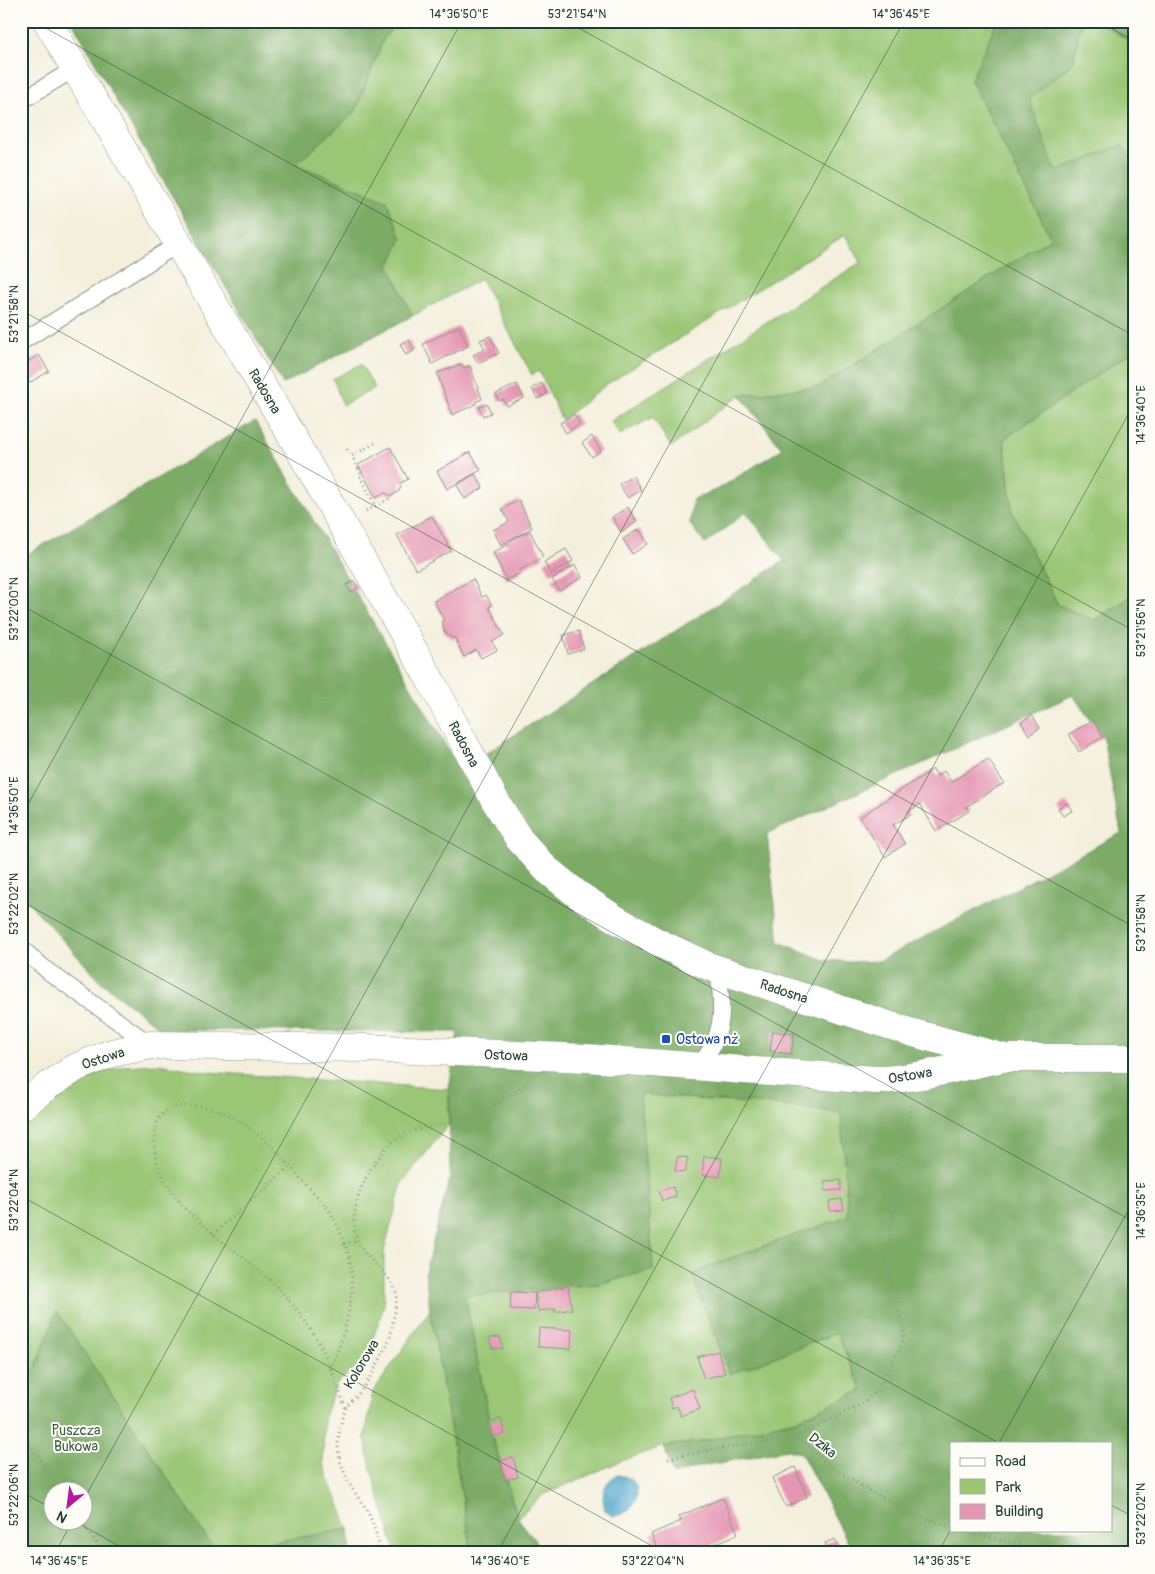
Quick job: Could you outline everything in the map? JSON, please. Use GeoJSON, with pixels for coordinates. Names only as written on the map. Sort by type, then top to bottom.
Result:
{"type":"FeatureCollection","features":[{"type":"Feature","properties":{"kind":"street","name":"Radosna"},"geometry":{"type":"LineString","coordinates":[[47,21],[294,440],[432,683],[496,802],[519,839],[546,869],[577,894],[617,920],[659,943],[718,969],[910,1032],[1005,1058],[1134,1058]]}},
{"type":"Feature","properties":{"kind":"street","name":"Ostowa"},"geometry":{"type":"LineString","coordinates":[[21,1108],[46,1087],[77,1067],[112,1053],[151,1045],[366,1048],[586,1058],[876,1080],[915,1076],[1005,1058]]}},
{"type":"Feature","properties":{"kind":"lane"},"geometry":{"type":"LineString","coordinates":[[21,101],[76,68]]}},
{"type":"Feature","properties":{"kind":"lane"},"geometry":{"type":"LineString","coordinates":[[21,342],[178,244]]}},
{"type":"Feature","properties":{"kind":"lane"},"geometry":{"type":"LineString","coordinates":[[21,948],[49,972],[151,1045]]}},
{"type":"Feature","properties":{"kind":"lane"},"geometry":{"type":"LineString","coordinates":[[698,1066],[710,1050],[721,1026],[722,1001],[718,969]]}},
{"type":"Feature","properties":{"kind":"path"},"geometry":{"type":"LineString","coordinates":[[352,456],[376,443]]}},
{"type":"Feature","properties":{"kind":"path"},"geometry":{"type":"LineString","coordinates":[[348,449],[376,506]]}},
{"type":"Feature","properties":{"kind":"path"},"geometry":{"type":"LineString","coordinates":[[366,511],[389,499]]}},
{"type":"Feature","properties":{"kind":"path"},"geometry":{"type":"LineString","coordinates":[[794,1438],[865,1402],[871,1397],[877,1391],[902,1344],[904,1336],[903,1327],[886,1258],[915,1076]]}},
{"type":"Feature","properties":{"kind":"path","name":"Kolorowa"},"geometry":{"type":"LineString","coordinates":[[382,1553],[374,1526],[366,1508],[351,1488],[343,1469],[338,1449],[346,1408],[362,1390],[387,1346],[396,1300],[393,1284],[371,1262],[357,1241],[354,1219],[358,1198],[374,1163],[396,1139],[410,1132],[458,1123],[476,1117],[536,1080]]}},
{"type":"Feature","properties":{"kind":"path"},"geometry":{"type":"LineString","coordinates":[[330,1369],[344,1329],[351,1294],[351,1267],[334,1218],[291,1166],[253,1130],[225,1112],[192,1105],[176,1107],[161,1115],[155,1126],[155,1151],[161,1173],[177,1197],[213,1234],[259,1270],[280,1290],[306,1324],[326,1358],[330,1369],[346,1408]]}},
{"type":"Feature","properties":{"kind":"path"},"geometry":{"type":"LineString","coordinates":[[213,1234],[291,1166]]}},
{"type":"Feature","properties":{"kind":"path"},"geometry":{"type":"LineString","coordinates":[[344,1244],[357,1241]]}},
{"type":"Feature","properties":{"kind":"path"},"geometry":{"type":"LineString","coordinates":[[21,1431],[55,1482]]}},
{"type":"Feature","properties":{"kind":"path","name":"Dzika"},"geometry":{"type":"LineString","coordinates":[[668,1458],[794,1438],[804,1441],[825,1462],[862,1487],[908,1512],[950,1527]]}},
{"type":"Feature","properties":{"kind":"path"},"geometry":{"type":"LineString","coordinates":[[89,1532],[103,1553]]}},
{"type":"Feature","properties":{"kind":"path"},"geometry":{"type":"LineString","coordinates":[[969,1532],[1048,1553]]}},
{"type":"Feature","properties":{"kind":"green space"},"geometry":{"type":"Polygon","coordinates":[[[72,21],[398,21],[384,38],[355,112],[296,164],[387,201],[402,239],[389,265],[412,316],[283,384],[118,104],[72,21]]]}},
{"type":"Feature","properties":{"kind":"green space"},"geometry":{"type":"Polygon","coordinates":[[[398,21],[997,21],[971,80],[1051,238],[819,387],[740,395],[671,447],[653,417],[620,435],[611,421],[861,262],[845,235],[607,384],[562,420],[539,371],[532,375],[481,279],[412,316],[389,265],[402,238],[295,164],[355,112],[384,38],[398,21]]]}},
{"type":"Feature","properties":{"kind":"green space"},"geometry":{"type":"Polygon","coordinates":[[[997,21],[1081,21],[1073,63],[1029,99],[1056,172],[1121,145],[1134,160],[1134,350],[1004,439],[1012,511],[1058,605],[1094,620],[1134,595],[1134,1553],[854,1553],[801,1453],[787,1450],[698,1467],[673,1475],[664,1446],[700,1442],[796,1420],[862,1390],[837,1333],[730,1374],[692,1275],[717,1263],[848,1216],[841,1113],[762,1103],[640,1094],[653,1270],[599,1284],[465,1296],[492,1436],[505,1480],[518,1518],[544,1553],[472,1553],[425,1272],[450,1177],[449,1089],[458,1032],[162,1030],[101,982],[21,894],[21,558],[255,421],[460,770],[784,561],[746,512],[705,544],[690,524],[693,499],[720,488],[782,449],[740,395],[819,387],[1051,238],[971,80],[997,21]],[[1073,695],[767,834],[779,942],[824,960],[850,962],[879,961],[1121,833],[1103,737],[1093,721],[1091,721],[1073,695]]]}},
{"type":"Feature","properties":{"kind":"green space"},"geometry":{"type":"Polygon","coordinates":[[[1081,21],[1098,21],[1129,41],[1134,50],[1134,160],[1121,145],[1056,173],[1028,99],[1073,63],[1081,21]]]}},
{"type":"Feature","properties":{"kind":"green space"},"geometry":{"type":"Polygon","coordinates":[[[1098,21],[1134,21],[1134,50],[1129,41],[1098,21]]]}},
{"type":"Feature","properties":{"kind":"green space"},"geometry":{"type":"Polygon","coordinates":[[[1134,350],[1134,595],[1094,620],[1058,605],[1012,511],[1004,439],[1134,350]]]}},
{"type":"Feature","properties":{"kind":"green space"},"geometry":{"type":"Polygon","coordinates":[[[361,364],[375,388],[343,405],[333,379],[361,364]]]}},
{"type":"Feature","properties":{"kind":"green space"},"geometry":{"type":"Polygon","coordinates":[[[158,1064],[207,1072],[449,1089],[449,1124],[402,1183],[384,1251],[384,1306],[366,1359],[336,1384],[324,1417],[323,1464],[349,1529],[216,1552],[57,1312],[21,1407],[21,1127],[48,1106],[97,1074],[125,1066],[158,1064]]]}},
{"type":"Feature","properties":{"kind":"green space"},"geometry":{"type":"Polygon","coordinates":[[[640,1094],[762,1103],[841,1113],[848,1216],[717,1263],[692,1275],[730,1374],[837,1333],[862,1390],[796,1420],[700,1442],[664,1446],[621,1461],[543,1495],[518,1518],[492,1436],[465,1296],[552,1288],[653,1270],[640,1094]]]}},
{"type":"Feature","properties":{"kind":"green space"},"geometry":{"type":"Polygon","coordinates":[[[430,1310],[472,1553],[396,1553],[371,1469],[365,1437],[373,1392],[430,1310]]]}},
{"type":"Feature","properties":{"kind":"green space","name":"Puszcza Bukowa"},"geometry":{"type":"Polygon","coordinates":[[[57,1311],[216,1552],[349,1529],[351,1553],[21,1553],[21,1407],[57,1311]]]}},
{"type":"Feature","properties":{"kind":"water"},"geometry":{"type":"Polygon","coordinates":[[[618,1475],[628,1478],[637,1489],[634,1503],[629,1510],[613,1516],[605,1510],[603,1494],[609,1481],[618,1475]]]}},
{"type":"Feature","properties":{"kind":"building"},"geometry":{"type":"Polygon","coordinates":[[[459,326],[468,346],[432,364],[423,344],[459,326]]]}},
{"type":"Feature","properties":{"kind":"building"},"geometry":{"type":"Polygon","coordinates":[[[490,336],[499,353],[478,363],[473,355],[485,349],[480,340],[490,336]]]}},
{"type":"Feature","properties":{"kind":"building"},"geometry":{"type":"Polygon","coordinates":[[[409,340],[414,351],[406,355],[400,344],[409,340]]]}},
{"type":"Feature","properties":{"kind":"building"},"geometry":{"type":"Polygon","coordinates":[[[39,355],[49,371],[21,388],[21,366],[39,355]]]}},
{"type":"Feature","properties":{"kind":"building"},"geometry":{"type":"Polygon","coordinates":[[[462,364],[463,368],[470,366],[482,399],[475,402],[476,404],[452,415],[437,373],[462,364]]]}},
{"type":"Feature","properties":{"kind":"building"},"geometry":{"type":"Polygon","coordinates":[[[542,383],[547,394],[537,399],[532,388],[542,383]]]}},
{"type":"Feature","properties":{"kind":"building"},"geometry":{"type":"Polygon","coordinates":[[[517,384],[524,398],[507,406],[503,399],[499,401],[496,394],[517,384]]]}},
{"type":"Feature","properties":{"kind":"building"},"geometry":{"type":"Polygon","coordinates":[[[487,404],[491,413],[483,416],[479,407],[487,404]]]}},
{"type":"Feature","properties":{"kind":"building"},"geometry":{"type":"Polygon","coordinates":[[[574,414],[580,424],[566,433],[560,423],[574,414]]]}},
{"type":"Feature","properties":{"kind":"building"},"geometry":{"type":"Polygon","coordinates":[[[592,436],[601,451],[592,457],[582,443],[592,436]]]}},
{"type":"Feature","properties":{"kind":"building"},"geometry":{"type":"Polygon","coordinates":[[[390,447],[408,479],[399,484],[401,486],[399,491],[391,496],[385,493],[376,498],[358,465],[390,447]]]}},
{"type":"Feature","properties":{"kind":"building"},"geometry":{"type":"Polygon","coordinates":[[[470,452],[481,470],[447,489],[437,471],[470,452]]]}},
{"type":"Feature","properties":{"kind":"building"},"geometry":{"type":"Polygon","coordinates":[[[475,474],[483,488],[465,499],[457,485],[475,474]]]}},
{"type":"Feature","properties":{"kind":"building"},"geometry":{"type":"Polygon","coordinates":[[[633,476],[641,490],[628,498],[619,484],[633,476]]]}},
{"type":"Feature","properties":{"kind":"building"},"geometry":{"type":"Polygon","coordinates":[[[519,500],[532,528],[508,541],[530,531],[543,557],[520,570],[521,573],[506,580],[493,552],[508,545],[506,542],[501,545],[493,530],[509,522],[502,509],[519,500]]]}},
{"type":"Feature","properties":{"kind":"building"},"geometry":{"type":"Polygon","coordinates":[[[628,507],[637,522],[621,532],[612,517],[628,507]]]}},
{"type":"Feature","properties":{"kind":"building"},"geometry":{"type":"Polygon","coordinates":[[[432,516],[451,551],[416,570],[397,535],[432,516]]]}},
{"type":"Feature","properties":{"kind":"building"},"geometry":{"type":"Polygon","coordinates":[[[639,529],[648,544],[632,554],[623,539],[639,529]]]}},
{"type":"Feature","properties":{"kind":"building"},"geometry":{"type":"Polygon","coordinates":[[[566,549],[573,561],[551,574],[544,562],[566,549]]]}},
{"type":"Feature","properties":{"kind":"building"},"geometry":{"type":"Polygon","coordinates":[[[575,565],[582,577],[559,591],[552,579],[575,565]]]}},
{"type":"Feature","properties":{"kind":"building"},"geometry":{"type":"Polygon","coordinates":[[[473,579],[482,597],[486,595],[492,605],[489,607],[504,635],[492,642],[497,650],[481,658],[476,650],[464,657],[454,637],[452,639],[444,631],[442,621],[444,620],[434,601],[473,579]]]}},
{"type":"Feature","properties":{"kind":"building"},"geometry":{"type":"Polygon","coordinates":[[[354,581],[358,588],[351,592],[346,585],[354,581]]]}},
{"type":"Feature","properties":{"kind":"building"},"geometry":{"type":"Polygon","coordinates":[[[579,631],[584,649],[568,654],[563,635],[579,631]]]}},
{"type":"Feature","properties":{"kind":"building"},"geometry":{"type":"Polygon","coordinates":[[[1032,715],[1040,728],[1029,735],[1021,722],[1032,715]]]}},
{"type":"Feature","properties":{"kind":"building"},"geometry":{"type":"Polygon","coordinates":[[[1093,720],[1103,737],[1079,752],[1069,734],[1093,720]]]}},
{"type":"Feature","properties":{"kind":"building"},"geometry":{"type":"Polygon","coordinates":[[[988,759],[1004,783],[966,807],[969,811],[936,831],[920,804],[908,812],[910,815],[893,825],[905,844],[885,857],[860,817],[933,769],[937,776],[944,771],[951,782],[988,759]]]}},
{"type":"Feature","properties":{"kind":"building"},"geometry":{"type":"Polygon","coordinates":[[[1067,803],[1072,811],[1063,816],[1058,808],[1067,803]]]}},
{"type":"Feature","properties":{"kind":"building"},"geometry":{"type":"Polygon","coordinates":[[[773,1031],[794,1034],[791,1054],[770,1051],[773,1031]]]}},
{"type":"Feature","properties":{"kind":"building"},"geometry":{"type":"Polygon","coordinates":[[[678,1156],[688,1158],[685,1172],[675,1171],[678,1156]]]}},
{"type":"Feature","properties":{"kind":"building"},"geometry":{"type":"Polygon","coordinates":[[[704,1156],[722,1158],[720,1177],[702,1175],[704,1156]]]}},
{"type":"Feature","properties":{"kind":"building"},"geometry":{"type":"Polygon","coordinates":[[[841,1180],[841,1190],[825,1191],[825,1181],[841,1180]]]}},
{"type":"Feature","properties":{"kind":"building"},"geometry":{"type":"Polygon","coordinates":[[[673,1187],[676,1197],[662,1201],[659,1191],[673,1187]]]}},
{"type":"Feature","properties":{"kind":"building"},"geometry":{"type":"Polygon","coordinates":[[[842,1199],[844,1210],[830,1211],[829,1201],[842,1199]]]}},
{"type":"Feature","properties":{"kind":"building"},"geometry":{"type":"Polygon","coordinates":[[[568,1286],[572,1309],[555,1312],[555,1309],[538,1311],[535,1293],[568,1286]]]}},
{"type":"Feature","properties":{"kind":"building"},"geometry":{"type":"Polygon","coordinates":[[[511,1292],[535,1293],[534,1310],[510,1309],[511,1292]]]}},
{"type":"Feature","properties":{"kind":"building"},"geometry":{"type":"Polygon","coordinates":[[[539,1328],[572,1330],[571,1349],[538,1347],[539,1328]]]}},
{"type":"Feature","properties":{"kind":"building"},"geometry":{"type":"Polygon","coordinates":[[[500,1337],[503,1349],[492,1348],[489,1338],[500,1337]]]}},
{"type":"Feature","properties":{"kind":"building"},"geometry":{"type":"Polygon","coordinates":[[[718,1351],[725,1373],[704,1379],[697,1357],[718,1351]]]}},
{"type":"Feature","properties":{"kind":"building"},"geometry":{"type":"Polygon","coordinates":[[[693,1389],[700,1409],[681,1416],[677,1406],[672,1408],[669,1398],[693,1389]]]}},
{"type":"Feature","properties":{"kind":"building"},"geometry":{"type":"Polygon","coordinates":[[[501,1419],[505,1434],[492,1436],[489,1422],[501,1419]]]}},
{"type":"Feature","properties":{"kind":"building"},"geometry":{"type":"Polygon","coordinates":[[[513,1457],[518,1477],[505,1480],[500,1461],[513,1457]]]}},
{"type":"Feature","properties":{"kind":"building"},"geometry":{"type":"Polygon","coordinates":[[[795,1467],[807,1497],[786,1507],[772,1478],[795,1467]]]}},
{"type":"Feature","properties":{"kind":"building"},"geometry":{"type":"Polygon","coordinates":[[[723,1498],[738,1534],[698,1551],[698,1553],[659,1553],[651,1534],[681,1521],[679,1516],[723,1498]]]}},
{"type":"Feature","properties":{"kind":"building"},"geometry":{"type":"Polygon","coordinates":[[[835,1539],[841,1553],[829,1553],[825,1543],[835,1539]]]}},
{"type":"Feature","properties":{"kind":"place","name":"Ostowa nż"},"geometry":{"type":"Point","coordinates":[666,1039]}}]}
